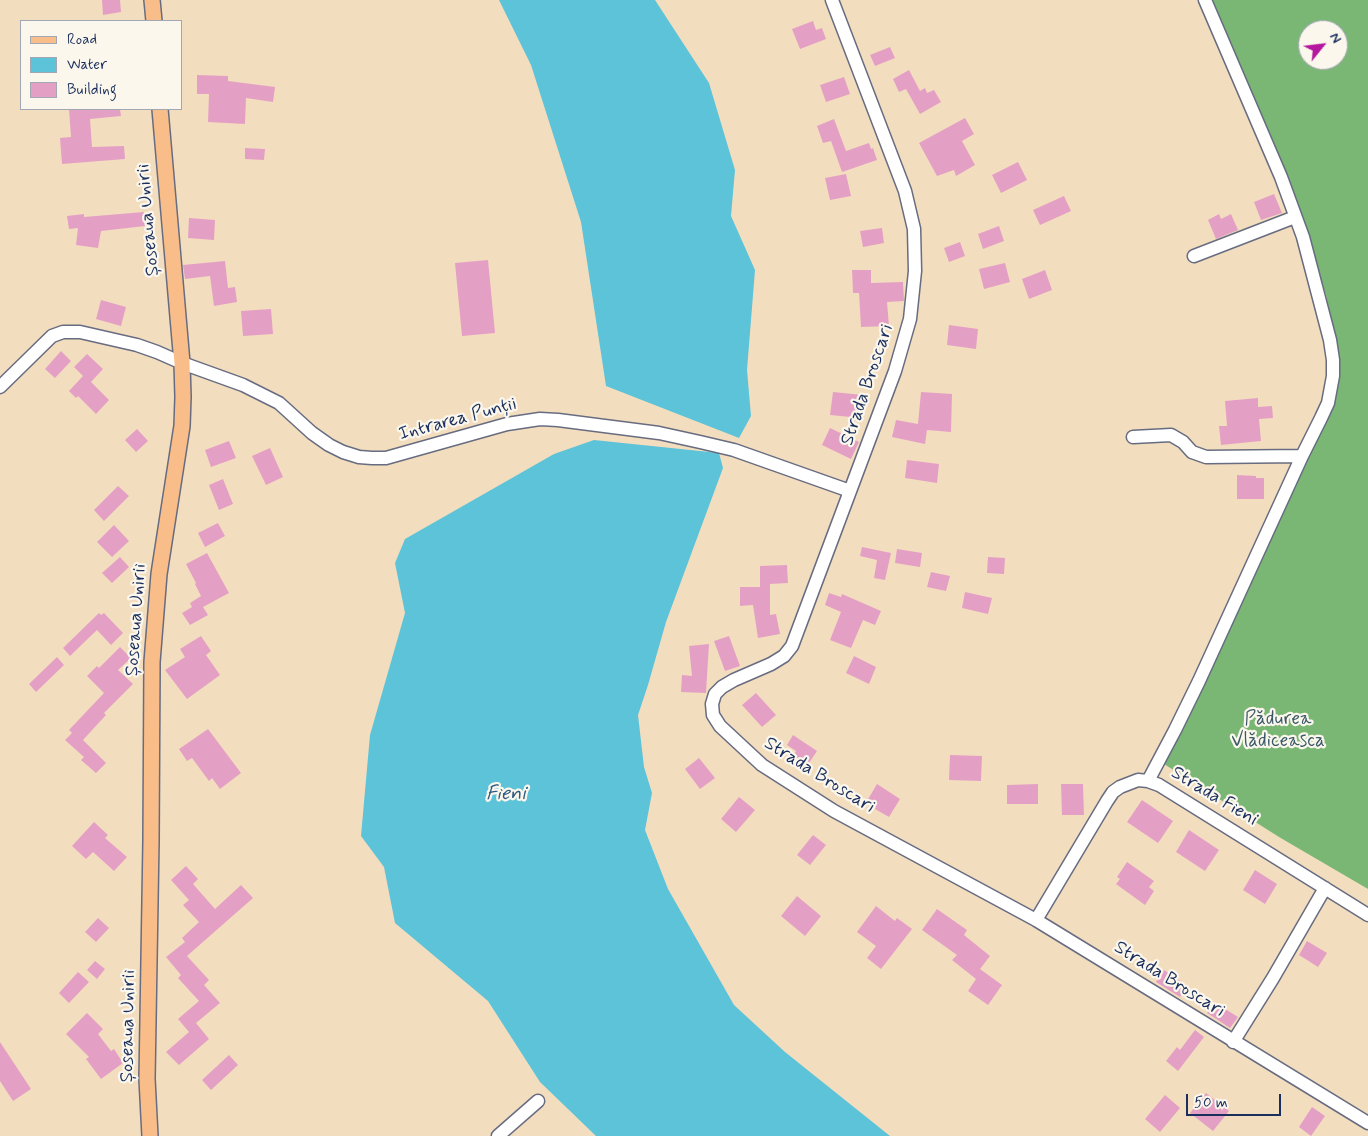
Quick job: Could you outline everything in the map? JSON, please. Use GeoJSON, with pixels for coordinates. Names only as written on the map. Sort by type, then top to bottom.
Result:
{"type":"FeatureCollection","features":[{"type":"Feature","properties":{"kind":"main road"},"geometry":{"type":"LineString","coordinates":[[152,0],[154,20]]}},
{"type":"Feature","properties":{"kind":"main road","name":"Șoseaua Unirii"},"geometry":{"type":"LineString","coordinates":[[150,1136],[147,1079],[152,662],[159,574],[182,426],[183,397],[182,363],[160,110]]}},
{"type":"Feature","properties":{"kind":"street","name":"Strada Broscari"},"geometry":{"type":"LineString","coordinates":[[832,0],[905,191],[914,228],[915,271],[910,319],[895,371],[792,646],[784,656],[772,664],[722,687],[715,694],[712,704],[713,715],[720,726],[762,765],[834,811],[1036,920],[1368,1123]]}},
{"type":"Feature","properties":{"kind":"street"},"geometry":{"type":"LineString","coordinates":[[1148,781],[1199,681],[1328,403],[1332,384],[1333,360],[1320,298],[1295,216],[1281,177],[1206,0]]}},
{"type":"Feature","properties":{"kind":"street"},"geometry":{"type":"LineString","coordinates":[[1194,256],[1295,216]]}},
{"type":"Feature","properties":{"kind":"street","name":"Intrarea Punții"},"geometry":{"type":"LineString","coordinates":[[0,387],[52,336],[62,332],[90,334],[137,345],[243,384],[279,403],[329,446],[359,456],[386,458],[507,424],[540,419],[558,420],[659,434],[734,450],[850,491]]}},
{"type":"Feature","properties":{"kind":"street"},"geometry":{"type":"LineString","coordinates":[[1133,437],[1171,435],[1183,442],[1192,452],[1206,457],[1302,456]]}},
{"type":"Feature","properties":{"kind":"street","name":"Strada Fieni"},"geometry":{"type":"LineString","coordinates":[[1036,920],[1113,792],[1128,783],[1138,780],[1159,785],[1368,915]]}},
{"type":"Feature","properties":{"kind":"street"},"geometry":{"type":"LineString","coordinates":[[1233,1042],[1273,978],[1325,888]]}},
{"type":"Feature","properties":{"kind":"street"},"geometry":{"type":"LineString","coordinates":[[498,1136],[538,1101]]}},
{"type":"Feature","properties":{"kind":"green space","name":"Pădurea Vlădiceasca"},"geometry":{"type":"Polygon","coordinates":[[[1210,0],[1368,0],[1368,889],[1279,837],[1164,764],[1334,397],[1337,351],[1326,295],[1295,202],[1210,0]]]}},
{"type":"Feature","properties":{"kind":"water"},"geometry":{"type":"Polygon","coordinates":[[[499,0],[655,0],[709,83],[735,170],[731,216],[755,270],[747,370],[751,416],[739,438],[606,386],[581,222],[531,65],[499,0]]]}},
{"type":"Feature","properties":{"kind":"water","name":"Fieni"},"geometry":{"type":"Polygon","coordinates":[[[594,440],[719,453],[723,468],[666,622],[638,715],[644,767],[652,793],[645,830],[668,889],[734,1005],[785,1052],[890,1136],[596,1136],[540,1082],[488,1001],[395,923],[384,867],[361,836],[370,735],[405,613],[395,563],[405,539],[554,454],[594,440]]]}},
{"type":"Feature","properties":{"kind":"building"},"geometry":{"type":"Polygon","coordinates":[[[102,0],[120,0],[121,12],[103,15],[102,0]]]}},
{"type":"Feature","properties":{"kind":"building"},"geometry":{"type":"Polygon","coordinates":[[[813,21],[816,30],[822,28],[826,39],[800,49],[792,29],[813,21]]]}},
{"type":"Feature","properties":{"kind":"building"},"geometry":{"type":"Polygon","coordinates":[[[890,47],[895,58],[875,66],[870,55],[890,47]]]}},
{"type":"Feature","properties":{"kind":"building"},"geometry":{"type":"Polygon","coordinates":[[[909,70],[920,91],[925,88],[927,93],[934,90],[941,102],[920,114],[906,89],[899,92],[893,79],[909,70]]]}},
{"type":"Feature","properties":{"kind":"building"},"geometry":{"type":"Polygon","coordinates":[[[197,75],[228,76],[228,81],[275,87],[273,102],[246,98],[245,124],[208,122],[209,94],[197,94],[197,75]]]}},
{"type":"Feature","properties":{"kind":"building"},"geometry":{"type":"Polygon","coordinates":[[[844,77],[850,94],[826,102],[820,85],[844,77]]]}},
{"type":"Feature","properties":{"kind":"building"},"geometry":{"type":"Polygon","coordinates":[[[69,110],[120,110],[121,116],[90,119],[92,147],[124,146],[125,159],[62,164],[60,138],[71,137],[69,110]]]}},
{"type":"Feature","properties":{"kind":"building"},"geometry":{"type":"Polygon","coordinates":[[[965,118],[974,134],[962,141],[975,165],[956,176],[954,170],[937,176],[919,143],[965,118]]]}},
{"type":"Feature","properties":{"kind":"building"},"geometry":{"type":"Polygon","coordinates":[[[834,119],[846,151],[869,143],[877,160],[842,172],[831,141],[823,143],[817,126],[834,119]]]}},
{"type":"Feature","properties":{"kind":"building"},"geometry":{"type":"Polygon","coordinates":[[[245,148],[265,149],[264,160],[245,159],[245,148]]]}},
{"type":"Feature","properties":{"kind":"building"},"geometry":{"type":"Polygon","coordinates":[[[1018,162],[1027,180],[1001,193],[992,175],[1018,162]]]}},
{"type":"Feature","properties":{"kind":"building"},"geometry":{"type":"Polygon","coordinates":[[[846,174],[851,196],[830,200],[825,178],[846,174]]]}},
{"type":"Feature","properties":{"kind":"building"},"geometry":{"type":"Polygon","coordinates":[[[1274,194],[1282,213],[1261,220],[1254,202],[1274,194]]]}},
{"type":"Feature","properties":{"kind":"building"},"geometry":{"type":"Polygon","coordinates":[[[1064,196],[1071,211],[1040,225],[1033,210],[1064,196]]]}},
{"type":"Feature","properties":{"kind":"building"},"geometry":{"type":"Polygon","coordinates":[[[144,212],[145,226],[101,231],[98,248],[76,245],[78,228],[69,229],[67,216],[84,214],[84,217],[144,212]]]}},
{"type":"Feature","properties":{"kind":"building"},"geometry":{"type":"Polygon","coordinates":[[[1219,214],[1221,219],[1231,214],[1238,230],[1216,239],[1208,220],[1219,214]]]}},
{"type":"Feature","properties":{"kind":"building"},"geometry":{"type":"Polygon","coordinates":[[[189,218],[215,220],[214,240],[188,238],[189,218]]]}},
{"type":"Feature","properties":{"kind":"building"},"geometry":{"type":"Polygon","coordinates":[[[999,226],[1004,241],[983,249],[978,234],[999,226]]]}},
{"type":"Feature","properties":{"kind":"building"},"geometry":{"type":"Polygon","coordinates":[[[882,228],[884,243],[863,247],[860,231],[882,228]]]}},
{"type":"Feature","properties":{"kind":"building"},"geometry":{"type":"Polygon","coordinates":[[[960,242],[965,256],[949,262],[944,248],[960,242]]]}},
{"type":"Feature","properties":{"kind":"building"},"geometry":{"type":"Polygon","coordinates":[[[488,260],[495,333],[462,336],[455,263],[488,260]]]}},
{"type":"Feature","properties":{"kind":"building"},"geometry":{"type":"Polygon","coordinates":[[[225,261],[228,288],[235,287],[237,302],[214,306],[210,276],[185,279],[183,265],[225,261]]]}},
{"type":"Feature","properties":{"kind":"building"},"geometry":{"type":"Polygon","coordinates":[[[1005,263],[1010,282],[984,289],[979,269],[1005,263]]]}},
{"type":"Feature","properties":{"kind":"building"},"geometry":{"type":"Polygon","coordinates":[[[852,270],[871,270],[871,283],[903,282],[904,301],[887,302],[889,326],[861,327],[859,293],[853,293],[852,270]]]}},
{"type":"Feature","properties":{"kind":"building"},"geometry":{"type":"Polygon","coordinates":[[[1045,270],[1052,290],[1029,299],[1022,279],[1045,270]]]}},
{"type":"Feature","properties":{"kind":"building"},"geometry":{"type":"Polygon","coordinates":[[[101,300],[126,307],[121,326],[96,319],[101,300]]]}},
{"type":"Feature","properties":{"kind":"building"},"geometry":{"type":"Polygon","coordinates":[[[271,309],[273,334],[243,336],[241,311],[271,309]]]}},
{"type":"Feature","properties":{"kind":"building"},"geometry":{"type":"Polygon","coordinates":[[[949,325],[978,329],[976,349],[947,345],[949,325]]]}},
{"type":"Feature","properties":{"kind":"building"},"geometry":{"type":"Polygon","coordinates":[[[61,351],[71,361],[55,378],[45,369],[61,351]]]}},
{"type":"Feature","properties":{"kind":"building"},"geometry":{"type":"Polygon","coordinates":[[[87,354],[103,369],[91,382],[109,400],[96,414],[78,396],[76,398],[69,391],[83,376],[74,367],[87,354]]]}},
{"type":"Feature","properties":{"kind":"building"},"geometry":{"type":"Polygon","coordinates":[[[833,392],[863,395],[861,418],[830,415],[833,392]]]}},
{"type":"Feature","properties":{"kind":"building"},"geometry":{"type":"Polygon","coordinates":[[[921,392],[952,394],[951,432],[927,430],[925,444],[892,437],[896,420],[918,424],[921,392]]]}},
{"type":"Feature","properties":{"kind":"building"},"geometry":{"type":"Polygon","coordinates":[[[1258,398],[1258,407],[1272,406],[1273,418],[1259,419],[1261,441],[1221,445],[1219,426],[1227,426],[1225,401],[1258,398]]]}},
{"type":"Feature","properties":{"kind":"building"},"geometry":{"type":"Polygon","coordinates":[[[830,428],[859,442],[851,459],[822,445],[830,428]]]}},
{"type":"Feature","properties":{"kind":"building"},"geometry":{"type":"Polygon","coordinates":[[[137,429],[148,441],[136,452],[125,440],[137,429]]]}},
{"type":"Feature","properties":{"kind":"building"},"geometry":{"type":"Polygon","coordinates":[[[229,441],[236,458],[211,467],[205,450],[229,441]]]}},
{"type":"Feature","properties":{"kind":"building"},"geometry":{"type":"Polygon","coordinates":[[[270,448],[283,477],[266,485],[252,456],[270,448]]]}},
{"type":"Feature","properties":{"kind":"building"},"geometry":{"type":"Polygon","coordinates":[[[907,460],[939,464],[937,483],[905,478],[907,460]]]}},
{"type":"Feature","properties":{"kind":"building"},"geometry":{"type":"Polygon","coordinates":[[[1237,475],[1264,478],[1264,499],[1237,499],[1237,475]]]}},
{"type":"Feature","properties":{"kind":"building"},"geometry":{"type":"Polygon","coordinates":[[[223,479],[233,504],[219,510],[209,485],[223,479]]]}},
{"type":"Feature","properties":{"kind":"building"},"geometry":{"type":"Polygon","coordinates":[[[118,486],[129,496],[104,521],[94,510],[118,486]]]}},
{"type":"Feature","properties":{"kind":"building"},"geometry":{"type":"Polygon","coordinates":[[[218,523],[225,536],[205,547],[198,533],[218,523]]]}},
{"type":"Feature","properties":{"kind":"building"},"geometry":{"type":"Polygon","coordinates":[[[114,525],[129,541],[112,557],[97,542],[114,525]]]}},
{"type":"Feature","properties":{"kind":"building"},"geometry":{"type":"Polygon","coordinates":[[[862,547],[891,553],[885,580],[874,578],[877,560],[860,556],[862,547]]]}},
{"type":"Feature","properties":{"kind":"building"},"geometry":{"type":"Polygon","coordinates":[[[897,549],[922,553],[920,567],[895,563],[897,549]]]}},
{"type":"Feature","properties":{"kind":"building"},"geometry":{"type":"Polygon","coordinates":[[[207,553],[229,593],[203,607],[208,615],[190,625],[182,613],[192,607],[190,603],[201,596],[186,564],[207,553]]]}},
{"type":"Feature","properties":{"kind":"building"},"geometry":{"type":"Polygon","coordinates":[[[120,557],[129,567],[112,583],[102,573],[120,557]]]}},
{"type":"Feature","properties":{"kind":"building"},"geometry":{"type":"Polygon","coordinates":[[[988,557],[1005,558],[1004,574],[987,573],[988,557]]]}},
{"type":"Feature","properties":{"kind":"building"},"geometry":{"type":"Polygon","coordinates":[[[787,565],[788,583],[770,584],[770,615],[776,614],[780,634],[758,638],[753,605],[740,606],[740,587],[760,587],[760,566],[787,565]]]}},
{"type":"Feature","properties":{"kind":"building"},"geometry":{"type":"Polygon","coordinates":[[[931,572],[950,576],[946,591],[927,587],[931,572]]]}},
{"type":"Feature","properties":{"kind":"building"},"geometry":{"type":"Polygon","coordinates":[[[965,592],[992,598],[988,614],[962,608],[965,592]]]}},
{"type":"Feature","properties":{"kind":"building"},"geometry":{"type":"Polygon","coordinates":[[[829,593],[841,597],[842,594],[881,611],[875,625],[863,620],[851,648],[830,640],[841,612],[825,605],[829,593]]]}},
{"type":"Feature","properties":{"kind":"building"},"geometry":{"type":"Polygon","coordinates":[[[99,613],[101,615],[104,613],[123,633],[111,645],[97,630],[70,656],[63,648],[99,613]]]}},
{"type":"Feature","properties":{"kind":"building"},"geometry":{"type":"Polygon","coordinates":[[[201,636],[211,651],[206,655],[220,675],[187,699],[165,670],[185,657],[180,649],[201,636]]]}},
{"type":"Feature","properties":{"kind":"building"},"geometry":{"type":"Polygon","coordinates":[[[729,636],[740,666],[725,671],[714,641],[729,636]]]}},
{"type":"Feature","properties":{"kind":"building"},"geometry":{"type":"Polygon","coordinates":[[[709,644],[706,693],[681,692],[682,675],[692,676],[689,646],[709,644]]]}},
{"type":"Feature","properties":{"kind":"building"},"geometry":{"type":"Polygon","coordinates":[[[120,647],[131,658],[118,670],[133,684],[104,713],[106,715],[83,740],[106,763],[96,773],[81,760],[84,757],[65,740],[72,733],[69,730],[104,693],[87,676],[97,666],[99,668],[120,647]]]}},
{"type":"Feature","properties":{"kind":"building"},"geometry":{"type":"Polygon","coordinates":[[[854,656],[876,667],[869,684],[846,673],[854,656]]]}},
{"type":"Feature","properties":{"kind":"building"},"geometry":{"type":"Polygon","coordinates":[[[57,657],[64,665],[36,692],[29,684],[57,657]]]}},
{"type":"Feature","properties":{"kind":"building"},"geometry":{"type":"Polygon","coordinates":[[[756,693],[776,715],[762,727],[742,705],[756,693]]]}},
{"type":"Feature","properties":{"kind":"building"},"geometry":{"type":"Polygon","coordinates":[[[208,729],[241,773],[220,789],[212,778],[209,781],[192,758],[187,761],[179,749],[208,729]]]}},
{"type":"Feature","properties":{"kind":"building"},"geometry":{"type":"Polygon","coordinates":[[[793,735],[817,751],[807,766],[793,757],[796,751],[787,745],[793,735]]]}},
{"type":"Feature","properties":{"kind":"building"},"geometry":{"type":"Polygon","coordinates":[[[950,755],[982,756],[981,781],[949,780],[950,755]]]}},
{"type":"Feature","properties":{"kind":"building"},"geometry":{"type":"Polygon","coordinates":[[[699,758],[715,778],[700,789],[685,769],[699,758]]]}},
{"type":"Feature","properties":{"kind":"building"},"geometry":{"type":"Polygon","coordinates":[[[877,784],[900,799],[889,817],[875,809],[876,807],[867,801],[877,784]]]}},
{"type":"Feature","properties":{"kind":"building"},"geometry":{"type":"Polygon","coordinates":[[[1038,784],[1038,804],[1007,804],[1007,785],[1038,784]]]}},
{"type":"Feature","properties":{"kind":"building"},"geometry":{"type":"Polygon","coordinates":[[[1061,784],[1083,784],[1084,815],[1062,815],[1061,784]]]}},
{"type":"Feature","properties":{"kind":"building"},"geometry":{"type":"Polygon","coordinates":[[[739,797],[755,810],[736,832],[721,819],[739,797]]]}},
{"type":"Feature","properties":{"kind":"building"},"geometry":{"type":"Polygon","coordinates":[[[1142,800],[1173,821],[1158,843],[1127,822],[1142,800]]]}},
{"type":"Feature","properties":{"kind":"building"},"geometry":{"type":"Polygon","coordinates":[[[94,822],[108,835],[105,838],[127,857],[114,871],[93,852],[86,859],[72,846],[94,822]]]}},
{"type":"Feature","properties":{"kind":"building"},"geometry":{"type":"Polygon","coordinates":[[[1189,830],[1219,850],[1205,871],[1176,852],[1189,830]]]}},
{"type":"Feature","properties":{"kind":"building"},"geometry":{"type":"Polygon","coordinates":[[[813,835],[826,845],[810,865],[797,855],[813,835]]]}},
{"type":"Feature","properties":{"kind":"building"},"geometry":{"type":"Polygon","coordinates":[[[1127,862],[1154,881],[1149,887],[1154,891],[1145,905],[1116,884],[1120,879],[1117,877],[1127,862]]]}},
{"type":"Feature","properties":{"kind":"building"},"geometry":{"type":"Polygon","coordinates":[[[186,866],[198,879],[193,884],[215,909],[241,885],[253,898],[187,956],[209,980],[204,985],[220,1003],[196,1023],[209,1039],[179,1065],[166,1052],[189,1032],[178,1019],[199,1001],[178,978],[181,975],[166,957],[185,942],[182,938],[199,922],[183,905],[189,900],[171,880],[186,866]]]}},
{"type":"Feature","properties":{"kind":"building"},"geometry":{"type":"Polygon","coordinates":[[[1255,870],[1277,884],[1265,904],[1243,890],[1255,870]]]}},
{"type":"Feature","properties":{"kind":"building"},"geometry":{"type":"Polygon","coordinates":[[[797,896],[821,916],[805,936],[781,916],[797,896]]]}},
{"type":"Feature","properties":{"kind":"building"},"geometry":{"type":"Polygon","coordinates":[[[876,906],[895,921],[897,918],[912,929],[881,969],[867,958],[876,946],[857,932],[876,906]]]}},
{"type":"Feature","properties":{"kind":"building"},"geometry":{"type":"Polygon","coordinates":[[[937,909],[967,930],[964,935],[990,956],[980,969],[1002,985],[988,1005],[968,991],[976,979],[952,960],[957,955],[922,930],[937,909]]]}},
{"type":"Feature","properties":{"kind":"building"},"geometry":{"type":"Polygon","coordinates":[[[98,918],[109,928],[96,942],[85,932],[98,918]]]}},
{"type":"Feature","properties":{"kind":"building"},"geometry":{"type":"Polygon","coordinates":[[[1307,941],[1327,953],[1318,967],[1299,955],[1307,941]]]}},
{"type":"Feature","properties":{"kind":"building"},"geometry":{"type":"Polygon","coordinates":[[[95,961],[105,969],[97,979],[87,970],[95,961]]]}},
{"type":"Feature","properties":{"kind":"building"},"geometry":{"type":"Polygon","coordinates":[[[1164,970],[1188,986],[1180,997],[1156,982],[1164,970]]]}},
{"type":"Feature","properties":{"kind":"building"},"geometry":{"type":"Polygon","coordinates":[[[78,972],[89,982],[69,1003],[59,993],[78,972]]]}},
{"type":"Feature","properties":{"kind":"building"},"geometry":{"type":"Polygon","coordinates":[[[1214,1002],[1238,1017],[1230,1028],[1207,1013],[1214,1002]]]}},
{"type":"Feature","properties":{"kind":"building"},"geometry":{"type":"Polygon","coordinates":[[[87,1013],[103,1029],[98,1034],[111,1051],[114,1049],[123,1063],[101,1079],[86,1059],[89,1057],[66,1034],[87,1013]]]}},
{"type":"Feature","properties":{"kind":"building"},"geometry":{"type":"Polygon","coordinates":[[[1195,1030],[1204,1037],[1178,1071],[1166,1061],[1177,1047],[1180,1050],[1195,1030]]]}},
{"type":"Feature","properties":{"kind":"building"},"geometry":{"type":"Polygon","coordinates":[[[0,1042],[31,1089],[13,1101],[0,1081],[0,1042]]]}},
{"type":"Feature","properties":{"kind":"building"},"geometry":{"type":"Polygon","coordinates":[[[229,1055],[238,1065],[211,1090],[202,1080],[229,1055]]]}},
{"type":"Feature","properties":{"kind":"building"},"geometry":{"type":"Polygon","coordinates":[[[1206,1093],[1229,1111],[1213,1131],[1190,1113],[1206,1093]]]}},
{"type":"Feature","properties":{"kind":"building"},"geometry":{"type":"Polygon","coordinates":[[[1165,1095],[1180,1108],[1160,1132],[1145,1119],[1165,1095]]]}},
{"type":"Feature","properties":{"kind":"building"},"geometry":{"type":"Polygon","coordinates":[[[1312,1107],[1325,1116],[1311,1136],[1299,1127],[1312,1107]]]}}]}
